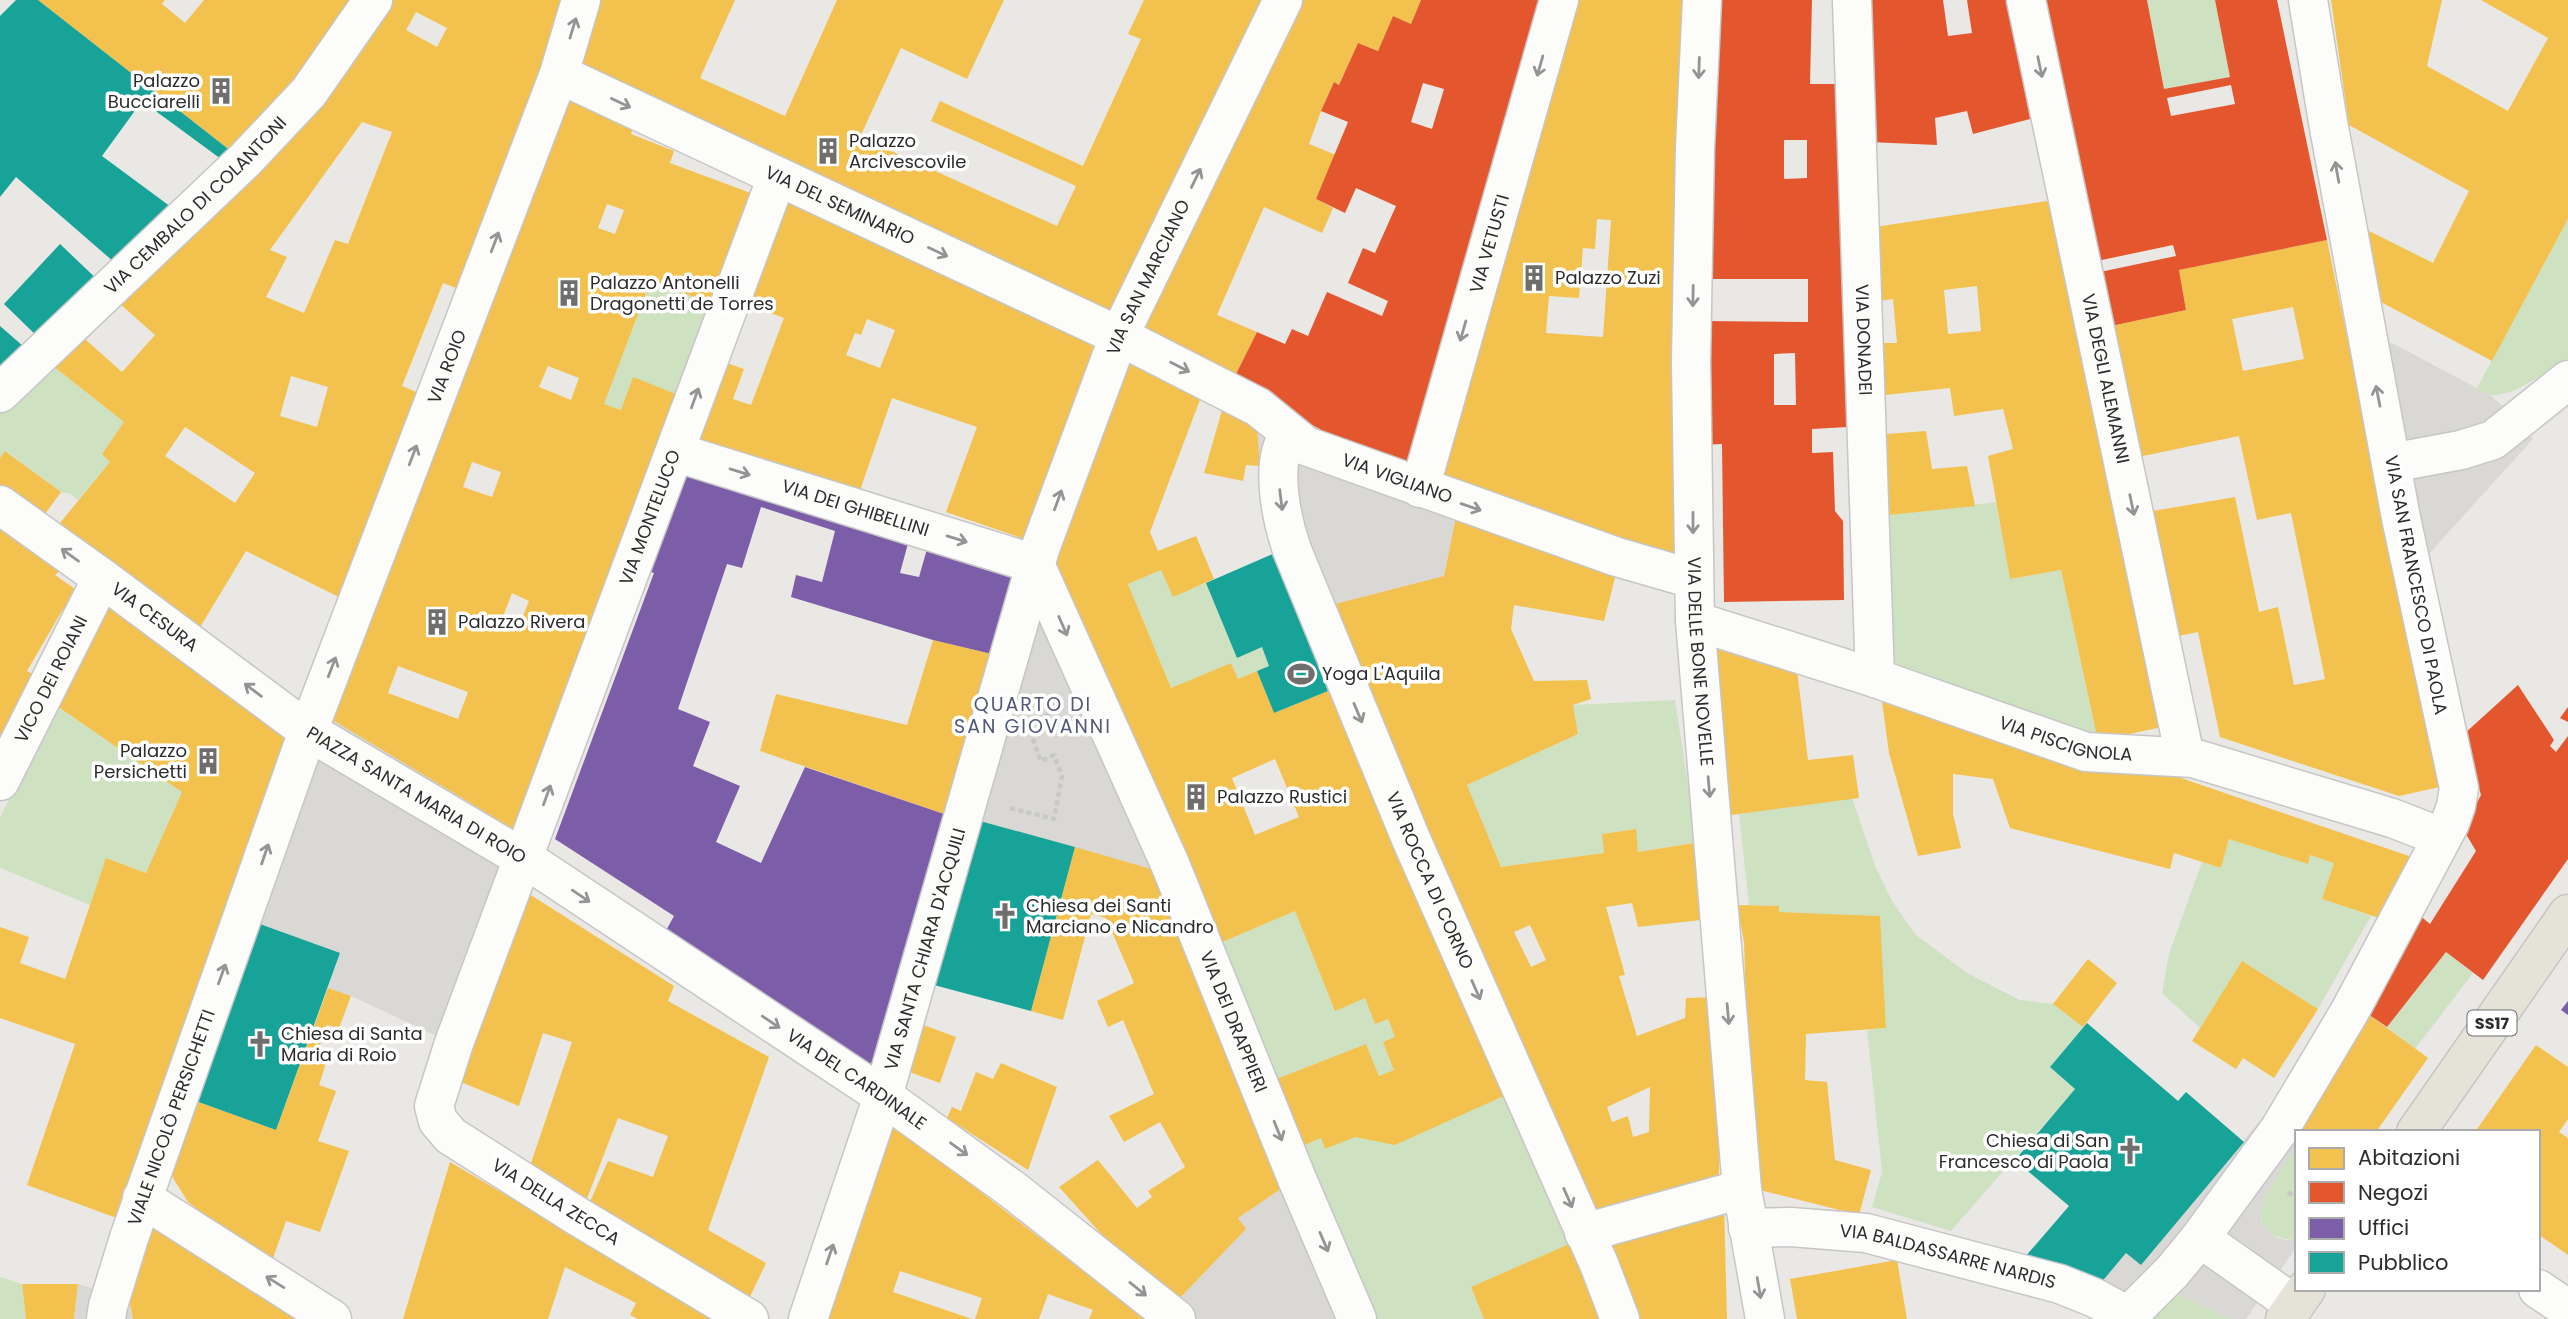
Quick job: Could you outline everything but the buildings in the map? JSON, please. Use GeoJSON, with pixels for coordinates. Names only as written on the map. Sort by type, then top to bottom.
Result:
{"type":"FeatureCollection","features":[{"type":"Feature","properties":{"kind":"main road","name":"SS17"},"geometry":{"type":"LineString","coordinates":[[2417,1130],[2568,914]]}},
{"type":"Feature","properties":{"kind":"street","name":"VIA CEMBALO DI COLANTONI"},"geometry":{"type":"LineString","coordinates":[[0,393],[245,160],[309,92],[373,0]]}},
{"type":"Feature","properties":{"kind":"street","name":"VIA ROIO"},"geometry":{"type":"LineString","coordinates":[[308,731],[559,74],[581,0]]}},
{"type":"Feature","properties":{"kind":"street","name":"VIA SAN MARCIANO"},"geometry":{"type":"LineString","coordinates":[[998,694],[1035,564],[1119,336],[1283,0]]}},
{"type":"Feature","properties":{"kind":"street","name":"VIA VETUSTI"},"geometry":{"type":"LineString","coordinates":[[1420,488],[1559,0]]}},
{"type":"Feature","properties":{"kind":"street","name":"VIA DELLE BONE NOVELLE"},"geometry":{"type":"LineString","coordinates":[[1702,0],[1695,148],[1691,361],[1695,621],[1742,1189],[1765,1319]]}},
{"type":"Feature","properties":{"kind":"street","name":"VIA DONADEI"},"geometry":{"type":"LineString","coordinates":[[1852,0],[1875,677]]}},
{"type":"Feature","properties":{"kind":"street","name":"VIA DEGLI ALEMANNI"},"geometry":{"type":"LineString","coordinates":[[2026,0],[2185,757]]}},
{"type":"Feature","properties":{"kind":"street","name":"VIA SAN FRANCESCO DI PAOLA"},"geometry":{"type":"LineString","coordinates":[[2138,1308],[2200,1238],[2279,1130],[2350,1012],[2441,837],[2456,806],[2459,788],[2407,548],[2308,0]]}},
{"type":"Feature","properties":{"kind":"street","name":"VIA DEL SEMINARIO"},"geometry":{"type":"LineString","coordinates":[[559,74],[1119,336]]}},
{"type":"Feature","properties":{"kind":"street","name":"VIA MONTELUCO"},"geometry":{"type":"LineString","coordinates":[[524,859],[777,177]]}},
{"type":"Feature","properties":{"kind":"street","name":"VIA VIGLIANO"},"geometry":{"type":"LineString","coordinates":[[1119,336],[1258,407],[1306,446],[1617,557],[1693,579]]}},
{"type":"Feature","properties":{"kind":"street"},"geometry":{"type":"LineString","coordinates":[[2391,463],[2478,446],[2493,440],[2568,380]]}},
{"type":"Feature","properties":{"kind":"street","name":"VIA ROCCA DI CORNO"},"geometry":{"type":"LineString","coordinates":[[1290,435],[1281,452],[1279,483],[1283,519],[1292,550],[1405,826],[1620,1319]]}},
{"type":"Feature","properties":{"kind":"street","name":"VIA DEI GHIBELLINI"},"geometry":{"type":"LineString","coordinates":[[675,452],[1035,564]]}},
{"type":"Feature","properties":{"kind":"street","name":"VIA CESURA"},"geometry":{"type":"LineString","coordinates":[[0,505],[308,731]]}},
{"type":"Feature","properties":{"kind":"street","name":"VIA DEI DRAPPIERI"},"geometry":{"type":"LineString","coordinates":[[1035,564],[1170,864],[1297,1179],[1357,1319]]}},
{"type":"Feature","properties":{"kind":"street","name":"VICO DEI ROIANI"},"geometry":{"type":"LineString","coordinates":[[0,781],[102,578]]}},
{"type":"Feature","properties":{"kind":"street","name":"VIA PISCIGNOLA"},"geometry":{"type":"LineString","coordinates":[[1695,621],[1875,677],[2086,752],[2185,757],[2392,818],[2441,837]]}},
{"type":"Feature","properties":{"kind":"street","name":"VIA SANTA CHIARA D'ACQUILI"},"geometry":{"type":"LineString","coordinates":[[808,1319],[883,1096],[998,694]]}},
{"type":"Feature","properties":{"kind":"street","name":"PIAZZA SANTA MARIA DI ROIO"},"geometry":{"type":"LineString","coordinates":[[242,918],[308,731],[524,859],[454,1043]]}},
{"type":"Feature","properties":{"kind":"street","name":"VIA DEL CARDINALE"},"geometry":{"type":"LineString","coordinates":[[524,859],[883,1096],[1013,1190],[1176,1319]]}},
{"type":"Feature","properties":{"kind":"street","name":"VIALE NICOLÒ PERSICHETTI"},"geometry":{"type":"LineString","coordinates":[[109,1306],[142,1198],[242,918]]}},
{"type":"Feature","properties":{"kind":"street","name":"VIA DELLA ZECCA"},"geometry":{"type":"LineString","coordinates":[[454,1043],[434,1106],[438,1121],[451,1136],[577,1216],[749,1319]]}},
{"type":"Feature","properties":{"kind":"street"},"geometry":{"type":"LineString","coordinates":[[1584,1233],[1742,1189]]}},
{"type":"Feature","properties":{"kind":"street"},"geometry":{"type":"LineString","coordinates":[[142,1198],[332,1319]]}},
{"type":"Feature","properties":{"kind":"street","name":"VIA BALDASSARRE NARDIS"},"geometry":{"type":"LineString","coordinates":[[1748,1228],[1791,1227],[1866,1233],[2060,1284],[2121,1312],[2129,1313],[2138,1308]]}},
{"type":"Feature","properties":{"kind":"street"},"geometry":{"type":"LineString","coordinates":[[2200,1238],[2295,1305]]}},
{"type":"Feature","properties":{"kind":"street"},"geometry":{"type":"LineString","coordinates":[[2540,1290],[2568,1309]]}},
{"type":"Feature","properties":{"kind":"path"},"geometry":{"type":"LineString","coordinates":[[966,807],[1054,820],[1062,776],[1054,755],[1041,761],[1024,718],[998,694]]}},
{"type":"Feature","properties":{"kind":"green space"},"geometry":{"type":"Polygon","coordinates":[[[2147,0],[2215,0],[2230,77],[2164,89],[2147,0]]]}},
{"type":"Feature","properties":{"kind":"green space"},"geometry":{"type":"Polygon","coordinates":[[[2568,219],[2568,363],[2510,392],[2492,395],[2486,393],[2477,388],[2568,219]]]}},
{"type":"Feature","properties":{"kind":"green space"},"geometry":{"type":"Polygon","coordinates":[[[651,280],[714,305],[681,396],[634,378],[621,410],[604,404],[651,280]]]}},
{"type":"Feature","properties":{"kind":"green space"},"geometry":{"type":"Polygon","coordinates":[[[43,358],[124,422],[102,454],[110,462],[78,500],[71,494],[61,492],[6,451],[0,458],[0,400],[43,358]]]}},
{"type":"Feature","properties":{"kind":"green space"},"geometry":{"type":"Polygon","coordinates":[[[1996,502],[2010,579],[2061,570],[2098,741],[1895,668],[1889,515],[1996,502]]]}},
{"type":"Feature","properties":{"kind":"green space"},"geometry":{"type":"Polygon","coordinates":[[[1161,570],[1173,596],[1206,583],[1237,657],[1262,647],[1269,666],[1238,679],[1231,663],[1171,688],[1128,584],[1161,570]]]}},
{"type":"Feature","properties":{"kind":"green space"},"geometry":{"type":"Polygon","coordinates":[[[1675,700],[1697,842],[1638,852],[1635,829],[1603,834],[1604,853],[1501,867],[1467,785],[1578,734],[1573,705],[1675,700]]]}},
{"type":"Feature","properties":{"kind":"green space"},"geometry":{"type":"Polygon","coordinates":[[[54,704],[182,792],[146,873],[107,858],[90,905],[0,868],[0,818],[54,704]]]}},
{"type":"Feature","properties":{"kind":"green space"},"geometry":{"type":"Polygon","coordinates":[[[1852,798],[1876,868],[1892,901],[1916,935],[1967,973],[2020,1000],[2053,1004],[2083,1027],[2050,1067],[2075,1089],[1951,1231],[1872,1207],[1882,1172],[1867,1030],[1886,1028],[1880,916],[1779,912],[1778,906],[1749,905],[1739,814],[1852,798]]]}},
{"type":"Feature","properties":{"kind":"green space"},"geometry":{"type":"Polygon","coordinates":[[[2229,839],[2310,855],[2334,863],[2322,899],[2371,916],[2318,1009],[2242,961],[2200,1028],[2162,993],[2169,954],[2202,862],[2221,868],[2229,839]]]}},
{"type":"Feature","properties":{"kind":"green space"},"geometry":{"type":"Polygon","coordinates":[[[1295,911],[1335,1010],[1365,998],[1375,1023],[1388,1019],[1395,1037],[1394,1070],[1379,1076],[1366,1044],[1269,1082],[1213,946],[1295,911]]]}},
{"type":"Feature","properties":{"kind":"green space"},"geometry":{"type":"Polygon","coordinates":[[[2446,952],[2473,973],[2415,1049],[2387,1027],[2446,952]]]}},
{"type":"Feature","properties":{"kind":"green space"},"geometry":{"type":"Polygon","coordinates":[[[1508,1094],[1578,1240],[1471,1287],[1484,1319],[1375,1319],[1295,1149],[1321,1138],[1325,1148],[1508,1094]]]}},
{"type":"Feature","properties":{"kind":"green space"},"geometry":{"type":"Polygon","coordinates":[[[2295,1147],[2295,1238],[2276,1237],[2263,1224],[2263,1201],[2295,1147]]]}},
{"type":"Feature","properties":{"kind":"green space"},"geometry":{"type":"Polygon","coordinates":[[[0,1277],[22,1284],[26,1319],[0,1319],[0,1277]]]}},
{"type":"Feature","properties":{"kind":"green space"},"geometry":{"type":"Polygon","coordinates":[[[2176,1293],[2230,1319],[2153,1319],[2176,1293]]]}},
{"type":"Feature","properties":{"kind":"shaded area"},"geometry":{"type":"Polygon","coordinates":[[[2392,343],[2490,395],[2533,439],[2427,556],[2385,344],[2392,343]]]}},
{"type":"Feature","properties":{"kind":"shaded area"},"geometry":{"type":"Polygon","coordinates":[[[1261,400],[1320,429],[1457,512],[1444,576],[1331,605],[1275,553],[1260,466],[1256,414],[1261,400]]]}},
{"type":"Feature","properties":{"kind":"shaded area"},"geometry":{"type":"Polygon","coordinates":[[[1014,570],[1170,864],[1151,869],[980,821],[1014,570]]]}},
{"type":"Feature","properties":{"kind":"shaded area"},"geometry":{"type":"Polygon","coordinates":[[[305,701],[531,839],[439,1037],[328,988],[340,954],[228,913],[305,701]]]}},
{"type":"Feature","properties":{"kind":"shaded area"},"geometry":{"type":"Polygon","coordinates":[[[2263,1117],[2295,1142],[2295,1147],[2263,1200],[2261,1221],[2277,1238],[2295,1238],[2295,1249],[2246,1319],[2230,1319],[2176,1293],[2154,1317],[2100,1284],[2126,1253],[2141,1264],[2263,1117]]]}},
{"type":"Feature","properties":{"kind":"shaded area"},"geometry":{"type":"Polygon","coordinates":[[[1288,1184],[1375,1319],[1165,1319],[1179,1299],[1245,1230],[1238,1218],[1288,1184]]]}},
{"type":"Feature","properties":{"kind":"shaded area"},"geometry":{"type":"Polygon","coordinates":[[[78,1284],[129,1299],[133,1319],[74,1319],[78,1284]]]}},
{"type":"Feature","properties":{"kind":"place","name":"Palazzo Bucciarelli"},"geometry":{"type":"Point","coordinates":[221,91]}},
{"type":"Feature","properties":{"kind":"place","name":"Palazzo Arcivescovile"},"geometry":{"type":"Point","coordinates":[828,151]}},
{"type":"Feature","properties":{"kind":"place","name":"Palazzo Zuzi"},"geometry":{"type":"Point","coordinates":[1534,278]}},
{"type":"Feature","properties":{"kind":"place","name":"Palazzo Antonelli Dragonetti de Torres"},"geometry":{"type":"Point","coordinates":[569,293]}},
{"type":"Feature","properties":{"kind":"place","name":"Palazzo Rivera"},"geometry":{"type":"Point","coordinates":[437,622]}},
{"type":"Feature","properties":{"kind":"place","name":"Yoga L'Aquila"},"geometry":{"type":"Point","coordinates":[1301,674]}},
{"type":"Feature","properties":{"kind":"place","name":"Palazzo Persichetti"},"geometry":{"type":"Point","coordinates":[208,761]}},
{"type":"Feature","properties":{"kind":"place","name":"Palazzo Rustici"},"geometry":{"type":"Point","coordinates":[1196,797]}},
{"type":"Feature","properties":{"kind":"place","name":"Chiesa dei Santi Marciano e Nicandro"},"geometry":{"type":"Point","coordinates":[1005,916]}},
{"type":"Feature","properties":{"kind":"place","name":"Chiesa di Santa Maria di Roio"},"geometry":{"type":"Point","coordinates":[260,1044]}},
{"type":"Feature","properties":{"kind":"place","name":"Chiesa di San Francesco di Paola"},"geometry":{"type":"Point","coordinates":[2130,1151]}},
{"type":"Feature","properties":{"kind":"district","name":"QUARTO DI SAN GIOVANNI"},"geometry":{"type":"Point","coordinates":[1033,715]}}]}
